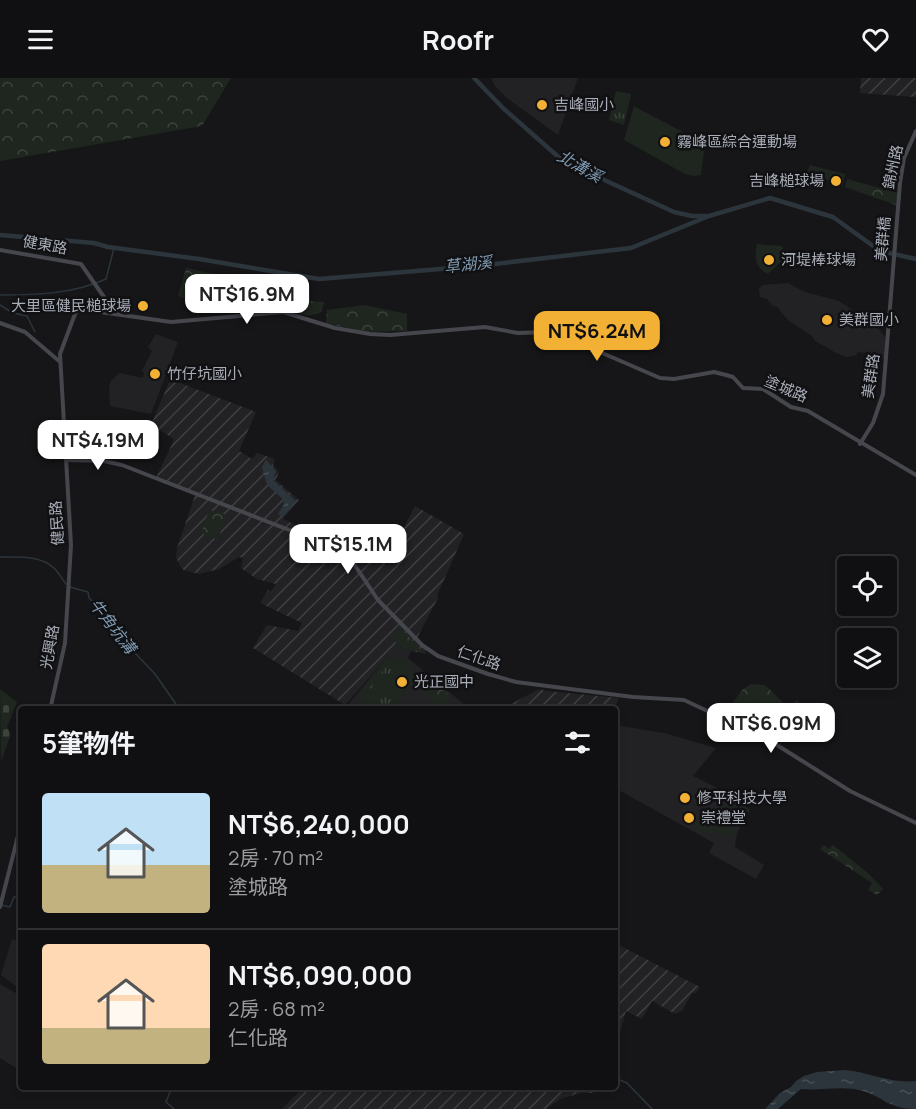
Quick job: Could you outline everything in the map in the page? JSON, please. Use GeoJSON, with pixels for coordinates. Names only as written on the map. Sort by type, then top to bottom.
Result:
{"type":"FeatureCollection","features":[{"type":"Feature","properties":{"kind":"street","name":"錦州路"},"geometry":{"type":"LineString","coordinates":[[897,209],[904,158],[916,131]]}},
{"type":"Feature","properties":{"kind":"street","name":"美群橋"},"geometry":{"type":"LineString","coordinates":[[892,271],[897,209]]}},
{"type":"Feature","properties":{"kind":"street","name":"健東路"},"geometry":{"type":"LineString","coordinates":[[0,250],[81,264],[104,298],[105,310],[123,315],[182,322],[283,312],[322,324]]}},
{"type":"Feature","properties":{"kind":"street","name":"美群路"},"geometry":{"type":"LineString","coordinates":[[860,444],[873,423],[883,394],[892,271]]}},
{"type":"Feature","properties":{"kind":"street"},"geometry":{"type":"LineString","coordinates":[[104,298],[105,310]]}},
{"type":"Feature","properties":{"kind":"street","name":"健民路"},"geometry":{"type":"LineString","coordinates":[[68,588],[71,545],[60,350],[77,311],[105,310]]}},
{"type":"Feature","properties":{"kind":"street"},"geometry":{"type":"LineString","coordinates":[[0,323],[25,332],[59,361]]}},
{"type":"Feature","properties":{"kind":"street","name":"塗城路"},"geometry":{"type":"LineString","coordinates":[[322,324],[370,334],[390,335],[482,327],[514,333],[553,333],[622,360],[660,378],[674,379],[714,372],[730,376],[743,388],[763,389],[791,407],[808,411],[860,444],[916,475]]}},
{"type":"Feature","properties":{"kind":"street","name":"仁化路"},"geometry":{"type":"LineString","coordinates":[[67,460],[104,461],[122,465],[338,549],[352,561],[378,600],[422,645],[442,658],[516,682],[620,696],[684,700],[768,740],[850,791],[916,823]]}},
{"type":"Feature","properties":{"kind":"street","name":"光興路"},"geometry":{"type":"LineString","coordinates":[[51,706],[65,643],[68,588]]}},
{"type":"Feature","properties":{"kind":"street"},"geometry":{"type":"LineString","coordinates":[[0,905],[18,836]]}},
{"type":"Feature","properties":{"kind":"shaded area","name":"吉峰國小"},"geometry":{"type":"Polygon","coordinates":[[[491,78],[578,78],[558,135],[508,99],[495,86],[491,78]]]}},
{"type":"Feature","properties":{"kind":"shaded area"},"geometry":{"type":"Polygon","coordinates":[[[861,78],[916,78],[916,97],[860,93],[861,78]]]}},
{"type":"Feature","properties":{"kind":"shaded area","name":"美群國小"},"geometry":{"type":"Polygon","coordinates":[[[788,283],[805,292],[839,301],[864,320],[875,325],[885,337],[885,358],[879,358],[867,351],[847,357],[836,353],[815,341],[812,336],[789,321],[767,299],[760,297],[759,289],[762,285],[788,283]]]}},
{"type":"Feature","properties":{"kind":"shaded area","name":"竹仔坑國小"},"geometry":{"type":"Polygon","coordinates":[[[156,334],[178,342],[151,414],[110,406],[109,387],[111,381],[119,373],[143,378],[142,371],[152,351],[148,347],[156,334]]]}},
{"type":"Feature","properties":{"kind":"shaded area"},"geometry":{"type":"Polygon","coordinates":[[[169,382],[180,383],[256,412],[239,451],[252,459],[257,453],[275,459],[273,465],[279,472],[276,480],[299,500],[283,519],[342,547],[355,560],[371,545],[386,564],[388,563],[415,506],[464,534],[438,598],[417,638],[431,651],[425,651],[426,654],[398,645],[345,705],[253,648],[267,625],[298,631],[302,623],[260,603],[268,590],[271,591],[276,584],[257,579],[241,568],[243,558],[239,557],[219,569],[199,574],[183,570],[179,564],[176,557],[177,548],[195,495],[155,480],[174,440],[151,425],[169,382]]]}},
{"type":"Feature","properties":{"kind":"shaded area","name":"光正國中"},"geometry":{"type":"Polygon","coordinates":[[[398,644],[411,651],[408,658],[466,706],[347,706],[398,644]]]}},
{"type":"Feature","properties":{"kind":"shaded area"},"geometry":{"type":"Polygon","coordinates":[[[539,689],[619,698],[615,706],[508,706],[539,689]]]}},
{"type":"Feature","properties":{"kind":"shaded area","name":"修平科技大學"},"geometry":{"type":"Polygon","coordinates":[[[618,725],[664,733],[716,748],[693,776],[747,803],[746,807],[750,810],[737,833],[735,847],[764,865],[756,879],[709,853],[714,843],[618,790],[618,725]]]}},
{"type":"Feature","properties":{"kind":"shaded area"},"geometry":{"type":"Polygon","coordinates":[[[12,939],[18,940],[18,986],[1,975],[12,939]]]}},
{"type":"Feature","properties":{"kind":"shaded area"},"geometry":{"type":"Polygon","coordinates":[[[618,945],[700,987],[696,993],[692,993],[682,1011],[675,1014],[652,1001],[642,1019],[626,1011],[618,1035],[618,945]]]}},
{"type":"Feature","properties":{"kind":"shaded area"},"geometry":{"type":"Polygon","coordinates":[[[0,984],[18,994],[18,1069],[0,1058],[0,984]]]}},
{"type":"Feature","properties":{"kind":"shaded area"},"geometry":{"type":"Polygon","coordinates":[[[301,1090],[599,1090],[562,1098],[546,1109],[282,1109],[301,1090]]]}},
{"type":"Feature","properties":{"kind":"green space"},"geometry":{"type":"Polygon","coordinates":[[[0,78],[231,78],[202,126],[0,161],[0,78]]]}},
{"type":"Feature","properties":{"kind":"green space"},"geometry":{"type":"Polygon","coordinates":[[[616,91],[631,94],[624,125],[609,120],[616,91]]]}},
{"type":"Feature","properties":{"kind":"green space","name":"霧峰區綜合運動場"},"geometry":{"type":"Polygon","coordinates":[[[634,106],[705,144],[701,175],[685,174],[624,140],[634,106]]]}},
{"type":"Feature","properties":{"kind":"green space","name":"吉峰槌球場"},"geometry":{"type":"Polygon","coordinates":[[[810,165],[845,174],[843,186],[807,172],[810,165]]]}},
{"type":"Feature","properties":{"kind":"green space"},"geometry":{"type":"Polygon","coordinates":[[[847,179],[898,193],[896,205],[845,187],[847,179]]]}},
{"type":"Feature","properties":{"kind":"green space","name":"河堤棒球場"},"geometry":{"type":"Polygon","coordinates":[[[757,244],[782,246],[786,257],[768,274],[760,269],[756,262],[757,244]]]}},
{"type":"Feature","properties":{"kind":"green space"},"geometry":{"type":"Polygon","coordinates":[[[186,268],[256,283],[275,294],[297,300],[324,302],[322,311],[317,314],[304,315],[279,309],[228,310],[203,305],[178,296],[186,268]]]}},
{"type":"Feature","properties":{"kind":"green space"},"geometry":{"type":"Polygon","coordinates":[[[364,305],[407,314],[407,331],[365,332],[326,323],[327,310],[364,305]]]}},
{"type":"Feature","properties":{"kind":"green space"},"geometry":{"type":"Polygon","coordinates":[[[209,510],[226,516],[218,540],[201,533],[209,510]]]}},
{"type":"Feature","properties":{"kind":"green space"},"geometry":{"type":"Polygon","coordinates":[[[398,627],[420,649],[419,651],[411,651],[391,640],[391,635],[398,627]]]}},
{"type":"Feature","properties":{"kind":"green space"},"geometry":{"type":"Polygon","coordinates":[[[400,657],[410,662],[414,675],[417,673],[419,675],[393,706],[388,706],[411,676],[408,666],[403,662],[390,663],[369,689],[366,698],[370,706],[366,706],[362,699],[363,688],[387,660],[400,657]]]}},
{"type":"Feature","properties":{"kind":"green space"},"geometry":{"type":"Polygon","coordinates":[[[405,662],[410,666],[411,672],[408,680],[387,706],[370,706],[367,695],[368,689],[389,663],[405,662]]]}},
{"type":"Feature","properties":{"kind":"green space"},"geometry":{"type":"Polygon","coordinates":[[[431,679],[451,697],[443,706],[439,706],[420,691],[431,679]]]}},
{"type":"Feature","properties":{"kind":"green space"},"geometry":{"type":"Polygon","coordinates":[[[751,684],[765,685],[788,707],[794,705],[796,700],[805,706],[785,737],[778,742],[762,733],[766,726],[758,723],[752,729],[724,715],[742,690],[751,684]]]}},
{"type":"Feature","properties":{"kind":"green space"},"geometry":{"type":"Polygon","coordinates":[[[0,689],[17,702],[7,727],[11,734],[1,761],[0,689]]]}},
{"type":"Feature","properties":{"kind":"green space"},"geometry":{"type":"Polygon","coordinates":[[[728,797],[731,798],[729,803],[736,804],[741,812],[730,833],[721,836],[714,830],[711,835],[696,827],[701,818],[712,824],[707,820],[712,812],[718,814],[728,797]]]}},
{"type":"Feature","properties":{"kind":"green space"},"geometry":{"type":"Polygon","coordinates":[[[824,845],[829,849],[833,845],[869,874],[883,889],[877,895],[868,890],[872,883],[820,849],[824,845]]]}},
{"type":"Feature","properties":{"kind":"water"},"geometry":{"type":"Polygon","coordinates":[[[266,460],[276,471],[273,480],[296,501],[283,517],[278,514],[284,504],[283,499],[267,485],[262,467],[266,460]]]}},
{"type":"Feature","properties":{"kind":"water"},"geometry":{"type":"Polygon","coordinates":[[[845,1070],[898,1081],[916,1081],[916,1109],[894,1105],[856,1089],[840,1088],[801,1089],[778,1109],[765,1109],[780,1093],[804,1076],[817,1072],[845,1070]]]}},
{"type":"Feature","properties":{"kind":"waterway","name":"北溝溪"},"geometry":{"type":"LineString","coordinates":[[474,78],[503,108],[563,161],[674,212],[706,216]]}},
{"type":"Feature","properties":{"kind":"waterway","name":"草湖溪"},"geometry":{"type":"LineString","coordinates":[[0,235],[94,243],[319,279],[477,266],[631,248],[709,216],[770,198],[833,217],[880,251],[916,259]]}},
{"type":"Feature","properties":{"kind":"waterway"},"geometry":{"type":"LineString","coordinates":[[0,295],[67,291],[106,279],[114,248]]}},
{"type":"Feature","properties":{"kind":"waterway"},"geometry":{"type":"LineString","coordinates":[[0,305],[13,313],[27,316],[35,332]]}},
{"type":"Feature","properties":{"kind":"waterway","name":"牛角坑溝"},"geometry":{"type":"LineString","coordinates":[[0,557],[43,561],[55,569],[66,584]]}},
{"type":"Feature","properties":{"kind":"waterway","name":"牛角坑溝"},"geometry":{"type":"LineString","coordinates":[[70,587],[88,592],[89,598],[107,615],[136,654],[155,674],[177,706]]}},
{"type":"Feature","properties":{"kind":"waterway"},"geometry":{"type":"LineString","coordinates":[[1,905],[10,907],[14,897],[18,897]]}},
{"type":"Feature","properties":{"kind":"waterway","name":"牛角坑溝"},"geometry":{"type":"LineString","coordinates":[[618,1079],[627,1083],[652,1109]]}},
{"type":"Feature","properties":{"kind":"waterway"},"geometry":{"type":"LineString","coordinates":[[168,1090],[170,1092],[166,1102],[174,1109]]}},
{"type":"Feature","properties":{"kind":"place","name":"吉峰國小"},"geometry":{"type":"Point","coordinates":[542,105]}},
{"type":"Feature","properties":{"kind":"place","name":"霧峰區綜合運動場"},"geometry":{"type":"Point","coordinates":[665,142]}},
{"type":"Feature","properties":{"kind":"place","name":"吉峰槌球場"},"geometry":{"type":"Point","coordinates":[836,181]}},
{"type":"Feature","properties":{"kind":"place","name":"河堤棒球場"},"geometry":{"type":"Point","coordinates":[769,260]}},
{"type":"Feature","properties":{"kind":"place","name":"大里區健民槌球場"},"geometry":{"type":"Point","coordinates":[143,306]}},
{"type":"Feature","properties":{"kind":"place","name":"美群國小"},"geometry":{"type":"Point","coordinates":[827,320]}},
{"type":"Feature","properties":{"kind":"place","name":"竹仔坑國小"},"geometry":{"type":"Point","coordinates":[155,374]}},
{"type":"Feature","properties":{"kind":"place","name":"光正國中"},"geometry":{"type":"Point","coordinates":[402,682]}},
{"type":"Feature","properties":{"kind":"place","name":"修平科技大學"},"geometry":{"type":"Point","coordinates":[685,798]}},
{"type":"Feature","properties":{"kind":"place","name":"崇禮堂"},"geometry":{"type":"Point","coordinates":[689,818]}}]}
